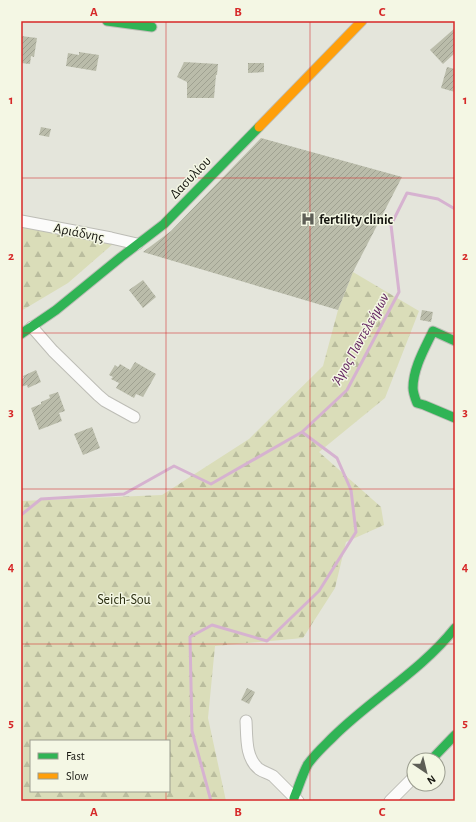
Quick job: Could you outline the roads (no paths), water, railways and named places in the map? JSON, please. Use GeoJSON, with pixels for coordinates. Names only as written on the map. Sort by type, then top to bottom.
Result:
{"type":"FeatureCollection","features":[{"type":"Feature","properties":{"kind":"street"},"geometry":{"type":"LineString","coordinates":[[107,21],[152,27]]}},
{"type":"Feature","properties":{"kind":"street","name":"Δασυλίου"},"geometry":{"type":"LineString","coordinates":[[21,334],[56,310],[164,224],[362,21]]}},
{"type":"Feature","properties":{"kind":"street","name":"Αριάδνης"},"geometry":{"type":"LineString","coordinates":[[21,220],[137,244]]}},
{"type":"Feature","properties":{"kind":"street"},"geometry":{"type":"LineString","coordinates":[[32,327],[53,351],[105,401],[134,418]]}},
{"type":"Feature","properties":{"kind":"street"},"geometry":{"type":"LineString","coordinates":[[455,341],[433,331],[418,367],[413,385],[413,393],[417,403],[455,418]]}},
{"type":"Feature","properties":{"kind":"street"},"geometry":{"type":"LineString","coordinates":[[246,721],[248,749],[254,763],[262,771],[273,776],[296,800],[307,765],[318,752],[344,726],[410,672],[455,628]]}},
{"type":"Feature","properties":{"kind":"street"},"geometry":{"type":"LineString","coordinates":[[439,752],[455,736]]}},
{"type":"Feature","properties":{"kind":"street"},"geometry":{"type":"LineString","coordinates":[[390,801],[406,785]]}},
{"type":"Feature","properties":{"kind":"waterway","name":"Άγιος Παντελεήμων"},"geometry":{"type":"LineString","coordinates":[[211,801],[192,731],[190,637],[212,625],[267,641],[319,591],[356,532],[351,490],[337,458],[302,432],[347,390],[399,292],[391,225],[407,193],[438,199],[455,209]]}},
{"type":"Feature","properties":{"kind":"waterway"},"geometry":{"type":"LineString","coordinates":[[21,515],[41,499],[124,494],[174,466],[211,484],[302,432]]}},
{"type":"Feature","properties":{"kind":"place","name":"fertility clinic"},"geometry":{"type":"Point","coordinates":[308,219]}},
{"type":"Feature","properties":{"kind":"park label","name":"Seich-Sou"},"geometry":{"type":"Point","coordinates":[124,599]}}]}
